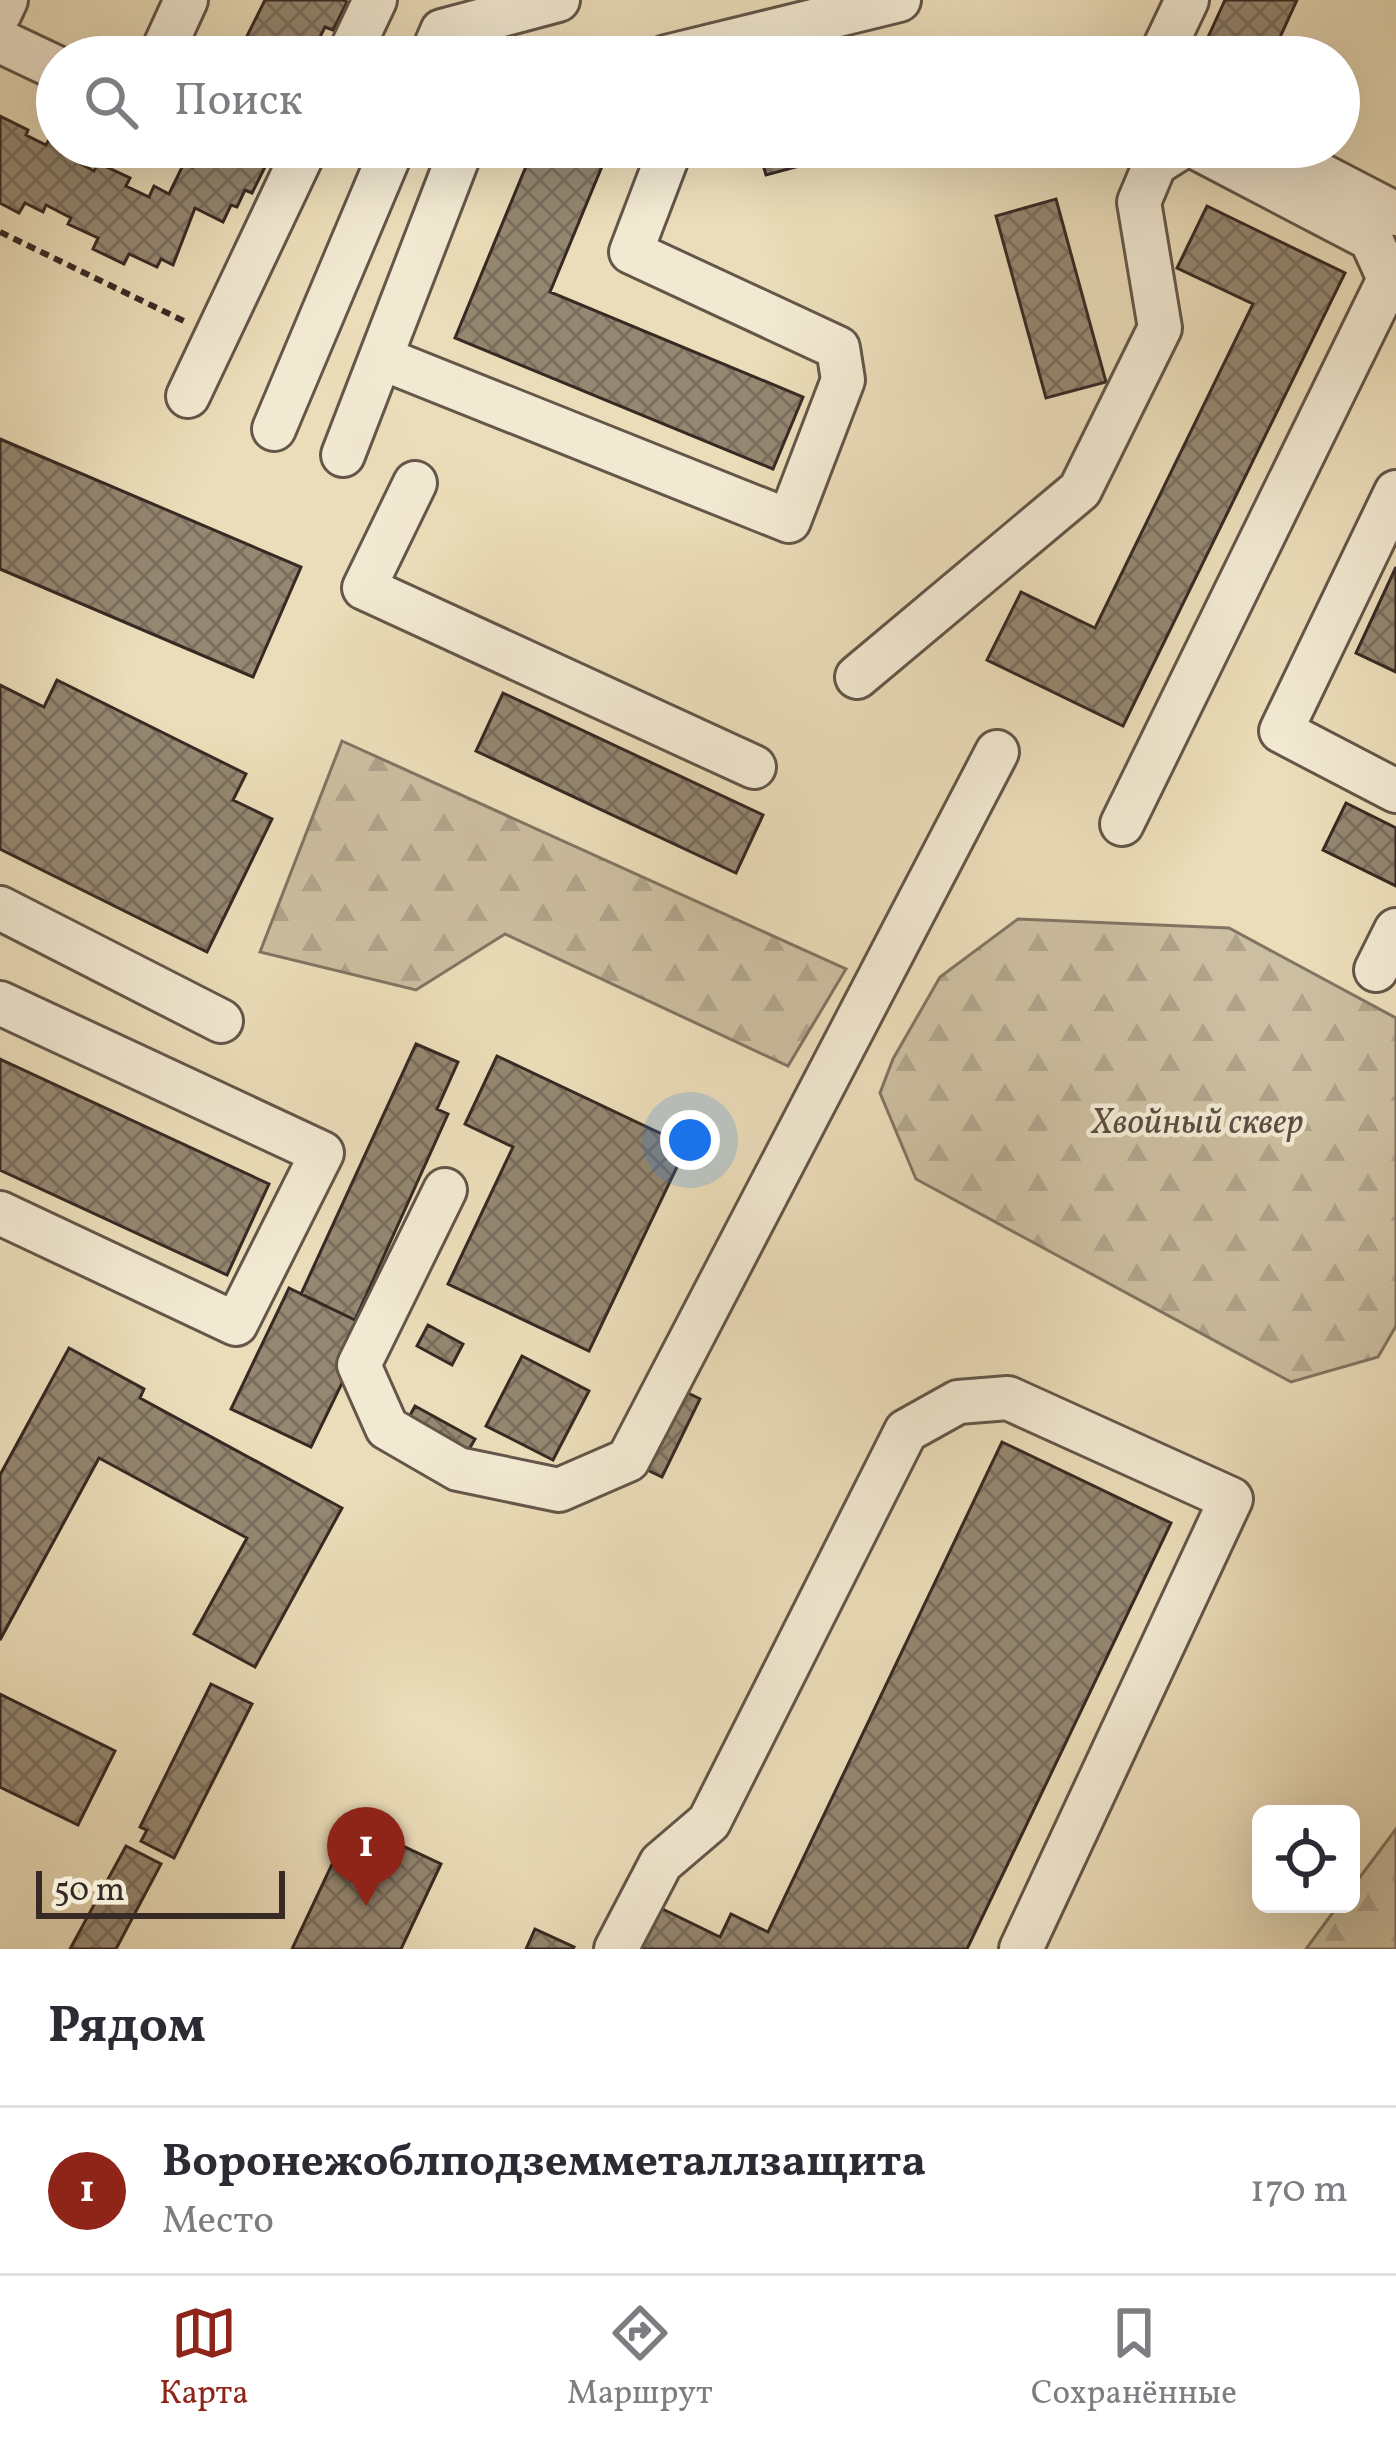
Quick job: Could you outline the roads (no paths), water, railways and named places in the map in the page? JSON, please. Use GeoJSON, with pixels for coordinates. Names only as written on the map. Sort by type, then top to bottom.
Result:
{"type":"FeatureCollection","features":[{"type":"Feature","properties":{"kind":"lane"},"geometry":{"type":"LineString","coordinates":[[0,13],[6,0]]}},
{"type":"Feature","properties":{"kind":"lane"},"geometry":{"type":"LineString","coordinates":[[170,36],[186,0]]}},
{"type":"Feature","properties":{"kind":"lane"},"geometry":{"type":"LineString","coordinates":[[358,36],[375,0]]}},
{"type":"Feature","properties":{"kind":"lane"},"geometry":{"type":"LineString","coordinates":[[440,36],[442,31],[558,0]]}},
{"type":"Feature","properties":{"kind":"lane"},"geometry":{"type":"LineString","coordinates":[[752,36],[899,0]]}},
{"type":"Feature","properties":{"kind":"lane"},"geometry":{"type":"LineString","coordinates":[[1170,36],[1187,0]]}},
{"type":"Feature","properties":{"kind":"lane"},"geometry":{"type":"LineString","coordinates":[[0,41],[36,58]]}},
{"type":"Feature","properties":{"kind":"lane"},"geometry":{"type":"LineString","coordinates":[[188,396],[296,168]]}},
{"type":"Feature","properties":{"kind":"lane"},"geometry":{"type":"LineString","coordinates":[[274,429],[384,168]]}},
{"type":"Feature","properties":{"kind":"lane"},"geometry":{"type":"LineString","coordinates":[[343,455],[454,168]]}},
{"type":"Feature","properties":{"kind":"lane"},"geometry":{"type":"LineString","coordinates":[[380,358],[789,521],[843,380],[838,348],[632,252],[663,168]]}},
{"type":"Feature","properties":{"kind":"lane"},"geometry":{"type":"LineString","coordinates":[[857,677],[1081,490],[1160,328],[1139,202],[1153,168]]}},
{"type":"Feature","properties":{"kind":"lane"},"geometry":{"type":"LineString","coordinates":[[1122,824],[1389,279],[1371,239],[1236,168]]}},
{"type":"Feature","properties":{"kind":"lane"},"geometry":{"type":"LineString","coordinates":[[1307,168],[1396,214]]}},
{"type":"Feature","properties":{"kind":"lane"},"geometry":{"type":"LineString","coordinates":[[415,483],[364,588],[754,767]]}},
{"type":"Feature","properties":{"kind":"lane"},"geometry":{"type":"LineString","coordinates":[[1396,492],[1281,731],[1396,791]]}},
{"type":"Feature","properties":{"kind":"lane"},"geometry":{"type":"LineString","coordinates":[[445,1190],[359,1365],[387,1428],[458,1469],[559,1490],[628,1460],[998,752]]}},
{"type":"Feature","properties":{"kind":"lane"},"geometry":{"type":"LineString","coordinates":[[0,908],[221,1022]]}},
{"type":"Feature","properties":{"kind":"lane"},"geometry":{"type":"LineString","coordinates":[[1376,970],[1396,930]]}},
{"type":"Feature","properties":{"kind":"lane"},"geometry":{"type":"LineString","coordinates":[[0,1003],[322,1153],[236,1324],[0,1213]]}},
{"type":"Feature","properties":{"kind":"lane"},"geometry":{"type":"LineString","coordinates":[[616,1949],[662,1863],[709,1822],[906,1431],[958,1402],[1008,1398],[1232,1499],[1021,1949]]}},
{"type":"Feature","properties":{"kind":"place","name":"Воронежоблподземметаллзащита"},"geometry":{"type":"Point","coordinates":[366,1906]}},
{"type":"Feature","properties":{"kind":"park label","name":"Хвойный сквер"},"geometry":{"type":"Point","coordinates":[1197,1120]}}]}
